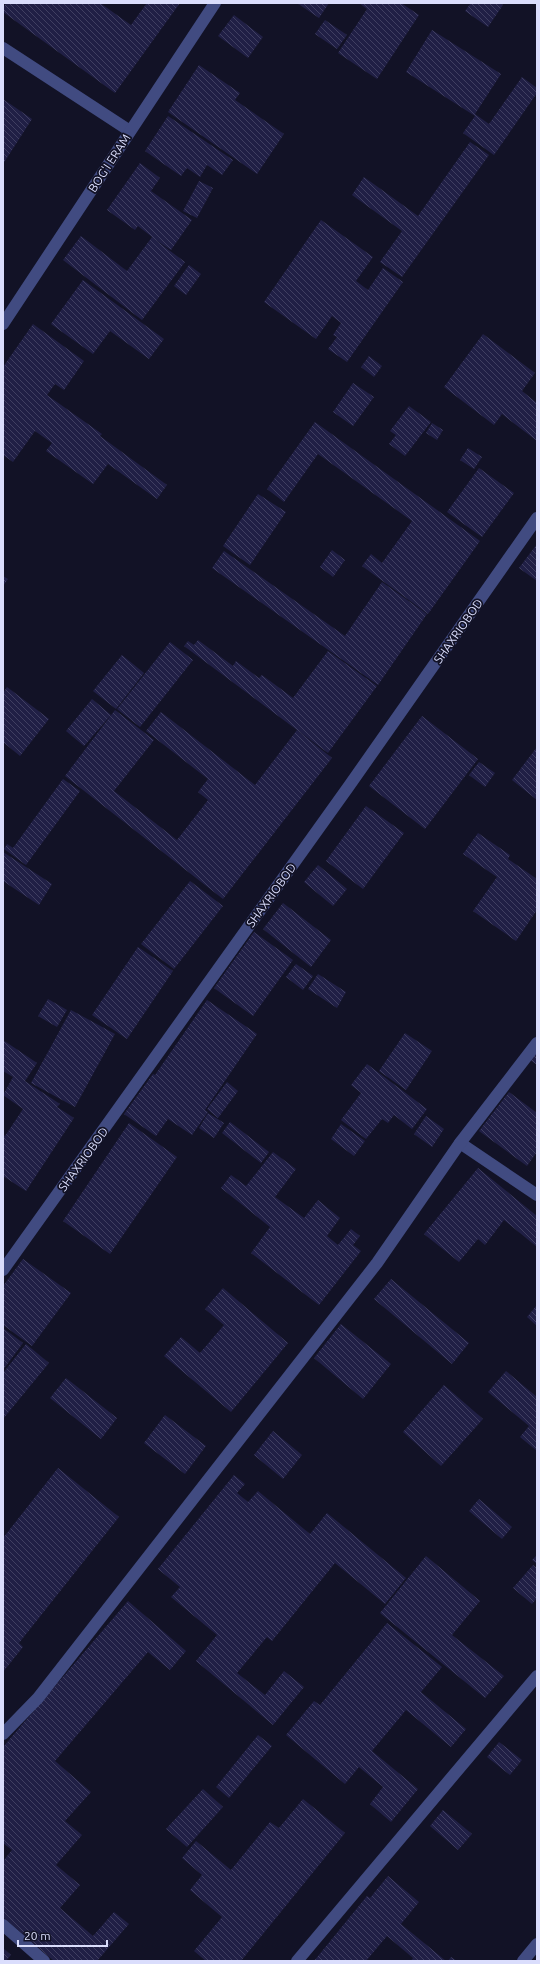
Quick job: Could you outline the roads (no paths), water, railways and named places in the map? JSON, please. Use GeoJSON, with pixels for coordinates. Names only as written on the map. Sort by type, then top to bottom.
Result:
{"type":"FeatureCollection","features":[{"type":"Feature","properties":{"kind":"street","name":"BOG'I ERAM"},"geometry":{"type":"LineString","coordinates":[[3,324],[215,3]]}},
{"type":"Feature","properties":{"kind":"street"},"geometry":{"type":"LineString","coordinates":[[3,48],[130,131]]}},
{"type":"Feature","properties":{"kind":"street","name":"SHAXRIOBOD"},"geometry":{"type":"LineString","coordinates":[[3,1270],[349,786],[537,518]]}},
{"type":"Feature","properties":{"kind":"street"},"geometry":{"type":"LineString","coordinates":[[3,1734],[38,1698],[377,1263],[460,1143],[537,1043]]}},
{"type":"Feature","properties":{"kind":"street"},"geometry":{"type":"LineString","coordinates":[[460,1143],[537,1194]]}},
{"type":"Feature","properties":{"kind":"street"},"geometry":{"type":"LineString","coordinates":[[297,1961],[537,1676]]}},
{"type":"Feature","properties":{"kind":"street"},"geometry":{"type":"LineString","coordinates":[[3,1925],[44,1961]]}},
{"type":"Feature","properties":{"kind":"street"},"geometry":{"type":"LineString","coordinates":[[523,1961],[537,1944]]}}]}
